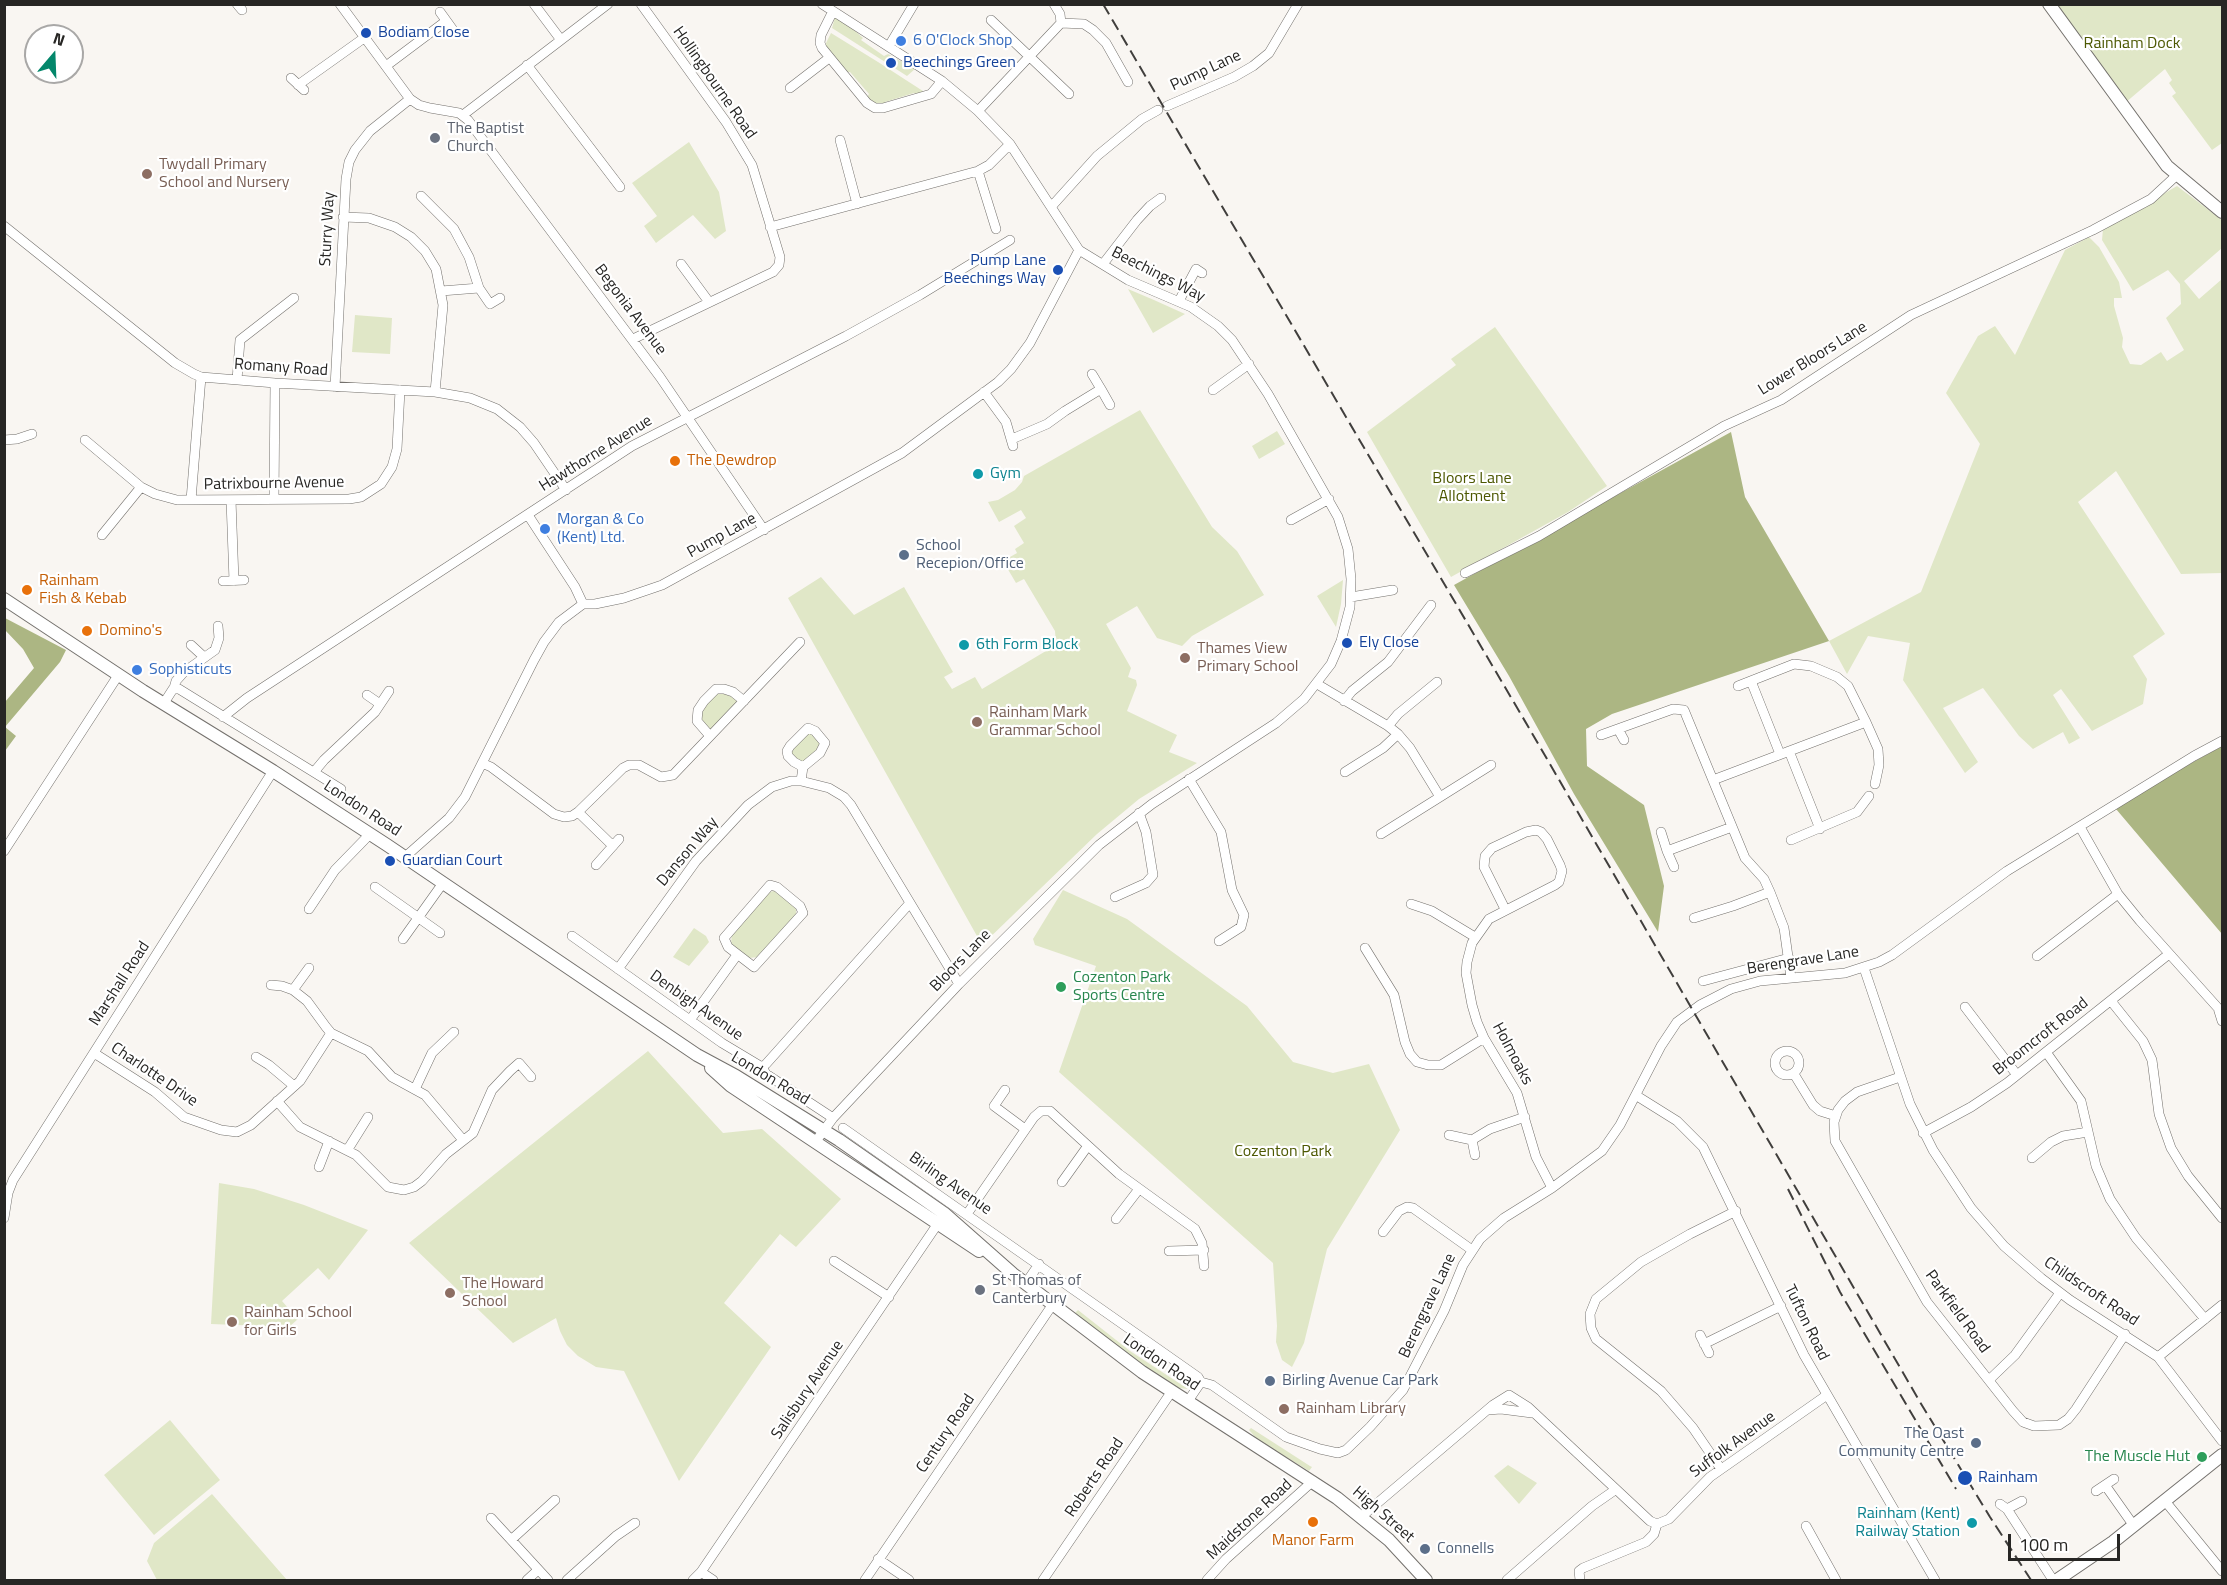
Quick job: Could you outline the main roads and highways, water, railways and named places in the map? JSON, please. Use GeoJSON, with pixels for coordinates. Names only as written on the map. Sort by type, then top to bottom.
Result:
{"type":"FeatureCollection","features":[{"type":"Feature","properties":{"kind":"main road"},"geometry":{"type":"LineString","coordinates":[[2049,4],[2168,166],[2223,212]]}},
{"type":"Feature","properties":{"kind":"main road","name":"London Road"},"geometry":{"type":"LineString","coordinates":[[4,598],[118,674],[405,857],[697,1055],[736,1076],[941,1219],[964,1243],[999,1262],[1125,1359],[1313,1480]]}},
{"type":"Feature","properties":{"kind":"main road"},"geometry":{"type":"LineString","coordinates":[[2055,1581],[2134,1526],[2223,1455]]}},
{"type":"Feature","properties":{"kind":"main road","name":"High Street"},"geometry":{"type":"LineString","coordinates":[[1313,1480],[1405,1555],[1426,1581]]}},
{"type":"Feature","properties":{"kind":"railway"},"geometry":{"type":"LineString","coordinates":[[1103,4],[1529,728],[1920,1402],[2031,1580]]}},
{"type":"Feature","properties":{"kind":"railway"},"geometry":{"type":"LineString","coordinates":[[1788,1189],[1840,1292],[1956,1489]]}},
{"type":"Feature","properties":{"kind":"place","name":"Bodiam Close"},"geometry":{"type":"Point","coordinates":[366,33]}},
{"type":"Feature","properties":{"kind":"place","name":"6 O'Clock Shop"},"geometry":{"type":"Point","coordinates":[901,41]}},
{"type":"Feature","properties":{"kind":"place","name":"Beechings Green"},"geometry":{"type":"Point","coordinates":[891,63]}},
{"type":"Feature","properties":{"kind":"place","name":"The Baptist Church"},"geometry":{"type":"Point","coordinates":[435,138]}},
{"type":"Feature","properties":{"kind":"place","name":"Twydall Primary School and Nursery"},"geometry":{"type":"Point","coordinates":[147,174]}},
{"type":"Feature","properties":{"kind":"place","name":"Pump Lane Beechings Way"},"geometry":{"type":"Point","coordinates":[1058,270]}},
{"type":"Feature","properties":{"kind":"place","name":"The Dewdrop"},"geometry":{"type":"Point","coordinates":[675,461]}},
{"type":"Feature","properties":{"kind":"place","name":"Gym"},"geometry":{"type":"Point","coordinates":[978,474]}},
{"type":"Feature","properties":{"kind":"place","name":"Morgan & Co (Kent) Ltd."},"geometry":{"type":"Point","coordinates":[545,529]}},
{"type":"Feature","properties":{"kind":"place","name":"School Recepion/Office"},"geometry":{"type":"Point","coordinates":[904,555]}},
{"type":"Feature","properties":{"kind":"place","name":"Rainham Fish & Kebab"},"geometry":{"type":"Point","coordinates":[27,590]}},
{"type":"Feature","properties":{"kind":"place","name":"Domino's"},"geometry":{"type":"Point","coordinates":[87,631]}},
{"type":"Feature","properties":{"kind":"place","name":"Ely Close"},"geometry":{"type":"Point","coordinates":[1347,643]}},
{"type":"Feature","properties":{"kind":"place","name":"6th Form Block"},"geometry":{"type":"Point","coordinates":[964,645]}},
{"type":"Feature","properties":{"kind":"place","name":"Thames View Primary School"},"geometry":{"type":"Point","coordinates":[1185,658]}},
{"type":"Feature","properties":{"kind":"place","name":"Sophisticuts"},"geometry":{"type":"Point","coordinates":[137,670]}},
{"type":"Feature","properties":{"kind":"place","name":"Rainham Mark Grammar School"},"geometry":{"type":"Point","coordinates":[977,722]}},
{"type":"Feature","properties":{"kind":"place","name":"Guardian Court"},"geometry":{"type":"Point","coordinates":[390,861]}},
{"type":"Feature","properties":{"kind":"place","name":"Cozenton Park Sports Centre"},"geometry":{"type":"Point","coordinates":[1061,987]}},
{"type":"Feature","properties":{"kind":"place","name":"St Thomas of Canterbury"},"geometry":{"type":"Point","coordinates":[980,1290]}},
{"type":"Feature","properties":{"kind":"place","name":"The Howard School"},"geometry":{"type":"Point","coordinates":[450,1293]}},
{"type":"Feature","properties":{"kind":"place","name":"Rainham School for Girls"},"geometry":{"type":"Point","coordinates":[232,1322]}},
{"type":"Feature","properties":{"kind":"place","name":"Birling Avenue Car Park"},"geometry":{"type":"Point","coordinates":[1270,1381]}},
{"type":"Feature","properties":{"kind":"place","name":"Rainham Library"},"geometry":{"type":"Point","coordinates":[1284,1409]}},
{"type":"Feature","properties":{"kind":"place","name":"The Oast Community Centre"},"geometry":{"type":"Point","coordinates":[1976,1443]}},
{"type":"Feature","properties":{"kind":"place","name":"The Muscle Hut"},"geometry":{"type":"Point","coordinates":[2202,1457]}},
{"type":"Feature","properties":{"kind":"place","name":"Rainham"},"geometry":{"type":"Point","coordinates":[1965,1478]}},
{"type":"Feature","properties":{"kind":"place","name":"Manor Farm"},"geometry":{"type":"Point","coordinates":[1313,1522]}},
{"type":"Feature","properties":{"kind":"place","name":"Rainham (Kent) Railway Station"},"geometry":{"type":"Point","coordinates":[1972,1523]}},
{"type":"Feature","properties":{"kind":"place","name":"Connells"},"geometry":{"type":"Point","coordinates":[1425,1549]}},
{"type":"Feature","properties":{"kind":"park label","name":"Rainham Dock"},"geometry":{"type":"Point","coordinates":[2132,44]}},
{"type":"Feature","properties":{"kind":"park label","name":"Bloors Lane Allotment"},"geometry":{"type":"Point","coordinates":[1472,488]}},
{"type":"Feature","properties":{"kind":"park label","name":"Cozenton Park"},"geometry":{"type":"Point","coordinates":[1283,1152]}}]}
